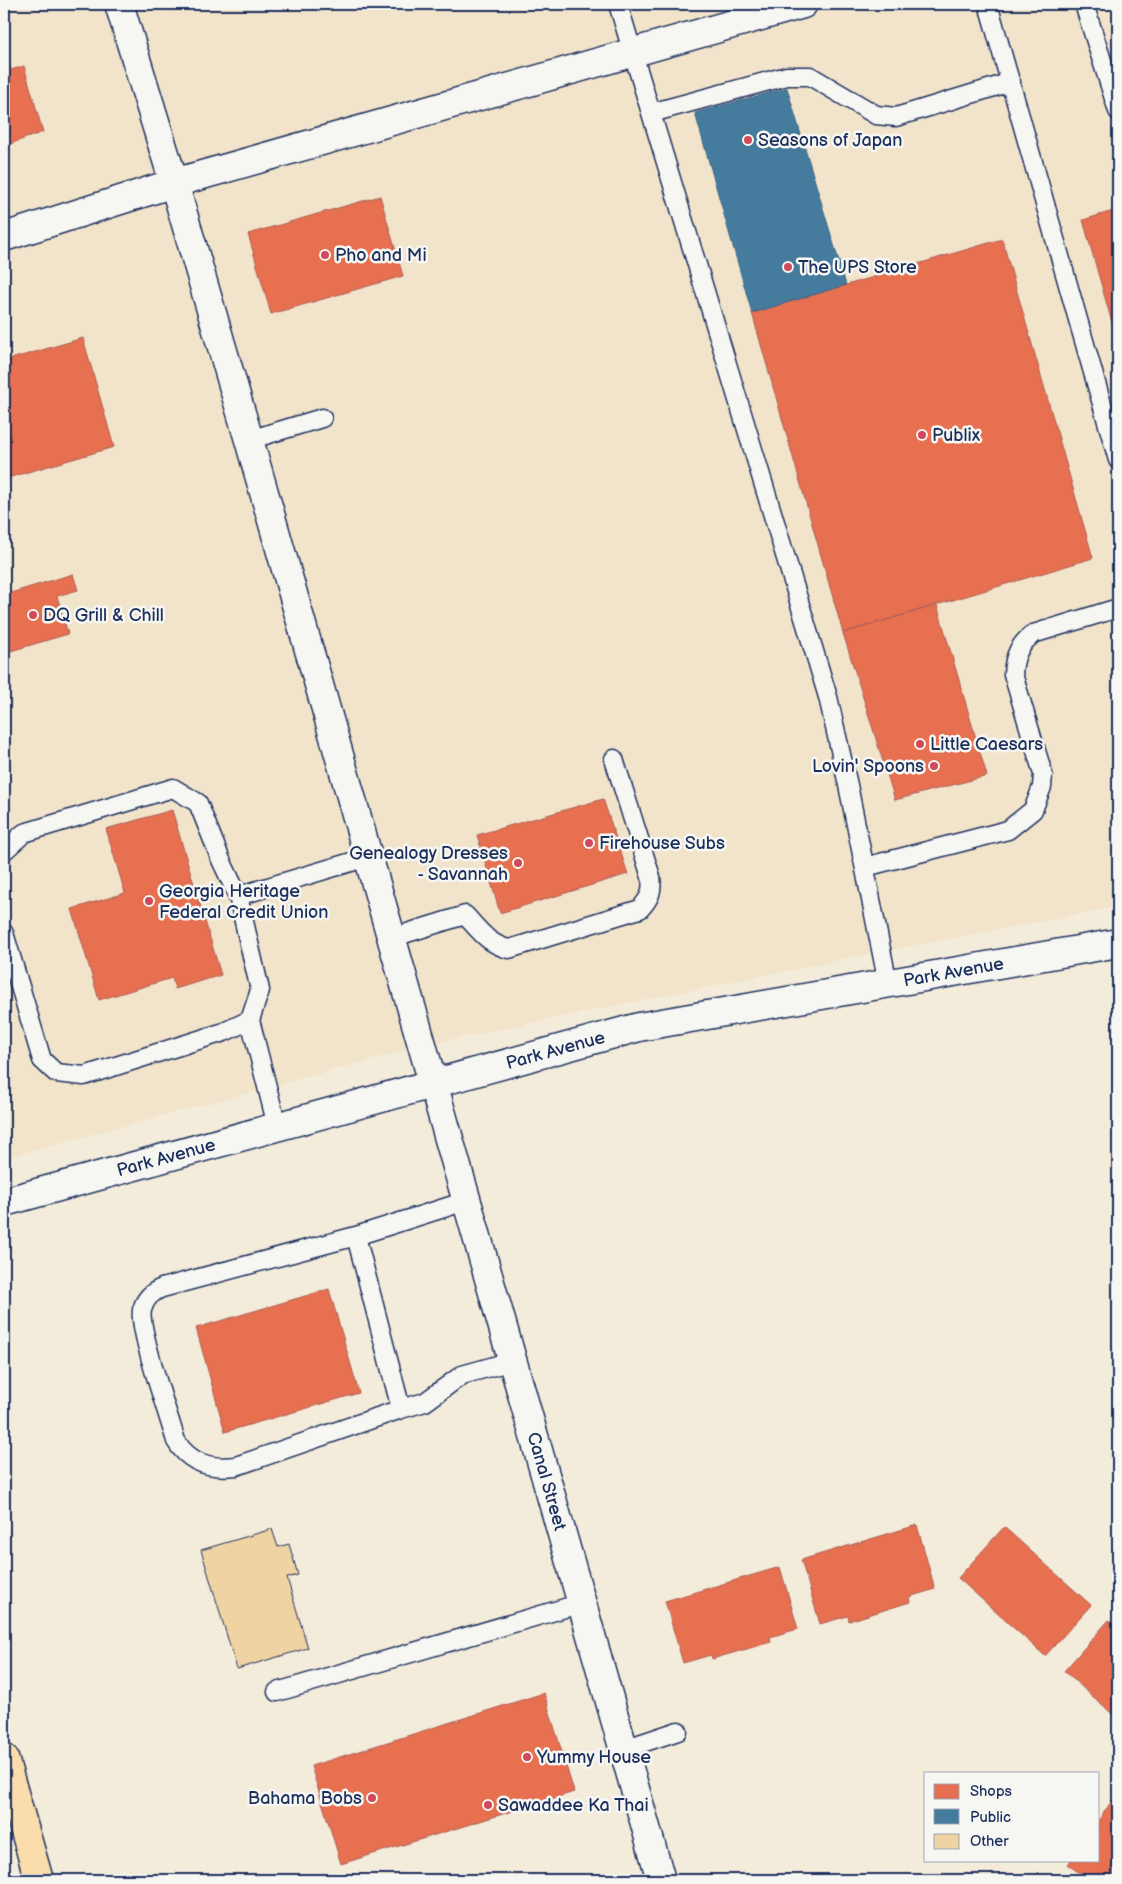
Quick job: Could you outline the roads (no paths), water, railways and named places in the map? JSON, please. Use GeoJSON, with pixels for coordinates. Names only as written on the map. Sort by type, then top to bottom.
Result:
{"type":"FeatureCollection","features":[{"type":"Feature","properties":{"kind":"main road"},"geometry":{"type":"LineString","coordinates":[[4,1758],[39,1880]]}},
{"type":"Feature","properties":{"kind":"street","name":"Canal Street"},"geometry":{"type":"LineString","coordinates":[[119,4],[174,183],[249,440],[661,1880]]}},
{"type":"Feature","properties":{"kind":"street"},"geometry":{"type":"LineString","coordinates":[[4,237],[174,183],[804,4]]}},
{"type":"Feature","properties":{"kind":"street","name":"Park Avenue"},"geometry":{"type":"LineString","coordinates":[[4,1202],[432,1082],[640,1027],[1118,943]]}},
{"type":"Feature","properties":{"kind":"lane"},"geometry":{"type":"LineString","coordinates":[[618,4],[828,697],[888,984]]}},
{"type":"Feature","properties":{"kind":"lane"},"geometry":{"type":"LineString","coordinates":[[988,4],[1118,460]]}},
{"type":"Feature","properties":{"kind":"lane"},"geometry":{"type":"LineString","coordinates":[[1084,4],[1118,111]]}},
{"type":"Feature","properties":{"kind":"lane"},"geometry":{"type":"LineString","coordinates":[[651,113],[787,76],[810,76],[876,115],[896,117],[1011,82]]}},
{"type":"Feature","properties":{"kind":"lane"},"geometry":{"type":"LineString","coordinates":[[249,440],[322,418]]}},
{"type":"Feature","properties":{"kind":"lane"},"geometry":{"type":"LineString","coordinates":[[865,868],[1008,830],[1033,810],[1042,788],[1043,774],[1013,674],[1014,658],[1023,642],[1033,634],[1118,608]]}},
{"type":"Feature","properties":{"kind":"lane"},"geometry":{"type":"LineString","coordinates":[[391,938],[465,914],[485,938],[495,945],[509,949],[629,914],[640,909],[649,900],[653,889],[651,876],[614,759]]}},
{"type":"Feature","properties":{"kind":"lane"},"geometry":{"type":"LineString","coordinates":[[4,851],[24,833],[173,788],[198,803],[238,896],[260,990],[250,1020],[277,1126]]}},
{"type":"Feature","properties":{"kind":"lane"},"geometry":{"type":"LineString","coordinates":[[238,896],[368,857]]}},
{"type":"Feature","properties":{"kind":"lane"},"geometry":{"type":"LineString","coordinates":[[4,933],[42,1060],[56,1073],[84,1076],[224,1032],[250,1020]]}},
{"type":"Feature","properties":{"kind":"lane"},"geometry":{"type":"LineString","coordinates":[[466,1201],[356,1236],[162,1288],[154,1292],[146,1300],[141,1322],[176,1441],[188,1455],[208,1466],[236,1466],[425,1402],[462,1375],[512,1361]]}},
{"type":"Feature","properties":{"kind":"lane"},"geometry":{"type":"LineString","coordinates":[[356,1236],[401,1409]]}},
{"type":"Feature","properties":{"kind":"lane"},"geometry":{"type":"LineString","coordinates":[[277,1692],[582,1603]]}},
{"type":"Feature","properties":{"kind":"lane"},"geometry":{"type":"LineString","coordinates":[[624,1749],[678,1731]]}},
{"type":"Feature","properties":{"kind":"place","name":"Seasons of Japan"},"geometry":{"type":"Point","coordinates":[748,140]}},
{"type":"Feature","properties":{"kind":"place","name":"Pho and Mi"},"geometry":{"type":"Point","coordinates":[325,255]}},
{"type":"Feature","properties":{"kind":"place","name":"The UPS Store"},"geometry":{"type":"Point","coordinates":[788,267]}},
{"type":"Feature","properties":{"kind":"place","name":"Publix"},"geometry":{"type":"Point","coordinates":[922,435]}},
{"type":"Feature","properties":{"kind":"place","name":"DQ Grill & Chill"},"geometry":{"type":"Point","coordinates":[33,615]}},
{"type":"Feature","properties":{"kind":"place","name":"Little Caesars"},"geometry":{"type":"Point","coordinates":[920,744]}},
{"type":"Feature","properties":{"kind":"place","name":"Lovin' Spoons"},"geometry":{"type":"Point","coordinates":[934,766]}},
{"type":"Feature","properties":{"kind":"place","name":"Firehouse Subs"},"geometry":{"type":"Point","coordinates":[589,843]}},
{"type":"Feature","properties":{"kind":"place","name":"Genealogy Dresses - Savannah"},"geometry":{"type":"Point","coordinates":[518,863]}},
{"type":"Feature","properties":{"kind":"place","name":"Georgia Heritage Federal Credit Union"},"geometry":{"type":"Point","coordinates":[149,901]}},
{"type":"Feature","properties":{"kind":"place","name":"Yummy House"},"geometry":{"type":"Point","coordinates":[527,1757]}},
{"type":"Feature","properties":{"kind":"place","name":"Bahama Bobs"},"geometry":{"type":"Point","coordinates":[372,1798]}},
{"type":"Feature","properties":{"kind":"place","name":"Sawaddee Ka Thai"},"geometry":{"type":"Point","coordinates":[488,1805]}}]}
